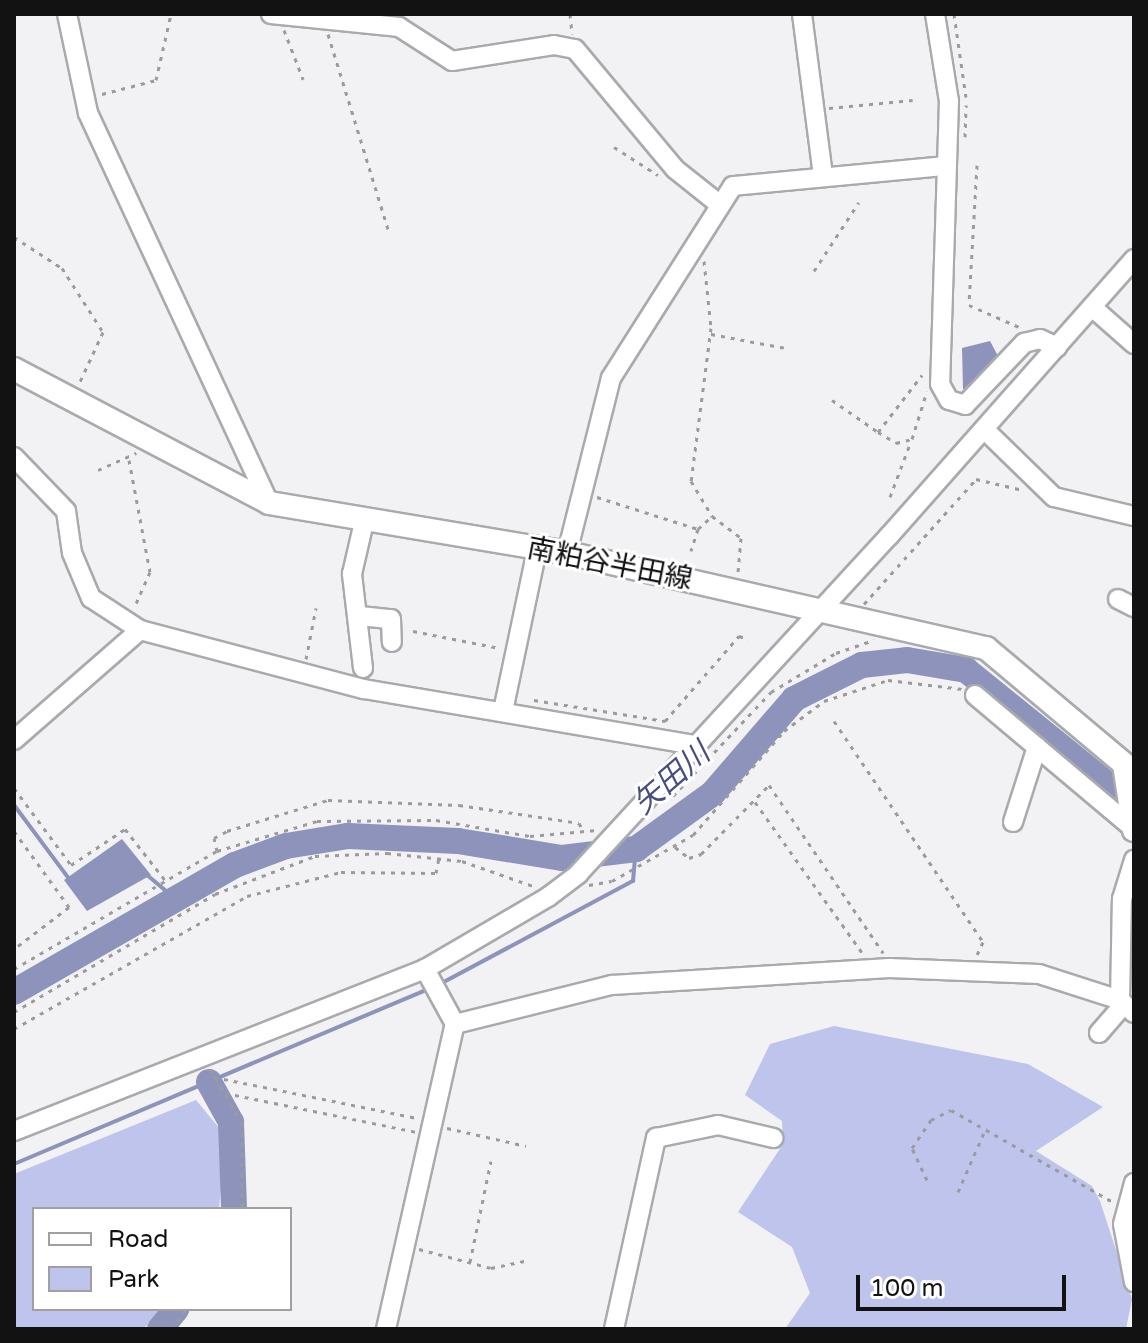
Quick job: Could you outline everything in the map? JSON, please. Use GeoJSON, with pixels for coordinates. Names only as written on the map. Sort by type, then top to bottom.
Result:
{"type":"FeatureCollection","features":[{"type":"Feature","properties":{"kind":"main road","name":"南粕谷半田線"},"geometry":{"type":"LineString","coordinates":[[14,369],[269,503],[364,522],[567,553],[824,606],[986,648],[1086,726],[1124,764],[1130,787],[1133,828]]}},
{"type":"Feature","properties":{"kind":"street"},"geometry":{"type":"LineString","coordinates":[[67,14],[84,98],[269,503]]}},
{"type":"Feature","properties":{"kind":"street"},"geometry":{"type":"LineString","coordinates":[[802,14],[823,175]]}},
{"type":"Feature","properties":{"kind":"street"},"geometry":{"type":"LineString","coordinates":[[935,14],[949,101],[940,384],[949,400],[974,402],[1034,339],[1057,347]]}},
{"type":"Feature","properties":{"kind":"street"},"geometry":{"type":"LineString","coordinates":[[277,17],[399,27],[452,61],[554,45],[575,49],[675,169],[719,204]]}},
{"type":"Feature","properties":{"kind":"street"},"geometry":{"type":"LineString","coordinates":[[567,553],[579,489],[611,378],[719,204],[748,181],[945,166]]}},
{"type":"Feature","properties":{"kind":"street"},"geometry":{"type":"LineString","coordinates":[[14,1131],[425,969],[548,897],[574,877],[985,430],[1134,259]]}},
{"type":"Feature","properties":{"kind":"street"},"geometry":{"type":"LineString","coordinates":[[1092,307],[1134,344]]}},
{"type":"Feature","properties":{"kind":"street"},"geometry":{"type":"LineString","coordinates":[[985,430],[1054,497],[1134,516]]}},
{"type":"Feature","properties":{"kind":"street"},"geometry":{"type":"LineString","coordinates":[[14,457],[66,511],[72,553],[91,598],[140,630],[302,672],[505,704],[695,745]]}},
{"type":"Feature","properties":{"kind":"street"},"geometry":{"type":"LineString","coordinates":[[363,668],[360,616],[352,574],[364,522]]}},
{"type":"Feature","properties":{"kind":"street"},"geometry":{"type":"LineString","coordinates":[[505,704],[513,651],[537,549]]}},
{"type":"Feature","properties":{"kind":"street"},"geometry":{"type":"LineString","coordinates":[[360,616],[393,615],[392,642]]}},
{"type":"Feature","properties":{"kind":"street"},"geometry":{"type":"LineString","coordinates":[[14,740],[140,630]]}},
{"type":"Feature","properties":{"kind":"street"},"geometry":{"type":"LineString","coordinates":[[975,695],[1133,828]]}},
{"type":"Feature","properties":{"kind":"street"},"geometry":{"type":"LineString","coordinates":[[1013,822],[1037,747]]}},
{"type":"Feature","properties":{"kind":"street"},"geometry":{"type":"LineString","coordinates":[[1099,1033],[1126,1006],[1122,899],[1134,860]]}},
{"type":"Feature","properties":{"kind":"street"},"geometry":{"type":"LineString","coordinates":[[455,1024],[612,985],[889,968],[976,967],[1039,974],[1126,1006]]}},
{"type":"Feature","properties":{"kind":"street"},"geometry":{"type":"LineString","coordinates":[[386,1329],[455,1024],[425,969]]}},
{"type":"Feature","properties":{"kind":"street"},"geometry":{"type":"LineString","coordinates":[[614,1329],[656,1138],[718,1125],[773,1138]]}},
{"type":"Feature","properties":{"kind":"street"},"geometry":{"type":"LineString","coordinates":[[1134,1183],[1124,1239],[1134,1282]]}},
{"type":"Feature","properties":{"kind":"path"},"geometry":{"type":"LineString","coordinates":[[84,98],[156,80],[171,14]]}},
{"type":"Feature","properties":{"kind":"path"},"geometry":{"type":"LineString","coordinates":[[277,17],[303,79]]}},
{"type":"Feature","properties":{"kind":"path"},"geometry":{"type":"LineString","coordinates":[[325,19],[388,229]]}},
{"type":"Feature","properties":{"kind":"path"},"geometry":{"type":"LineString","coordinates":[[815,111],[913,100]]}},
{"type":"Feature","properties":{"kind":"path"},"geometry":{"type":"LineString","coordinates":[[977,165],[969,305],[1034,339]]}},
{"type":"Feature","properties":{"kind":"path"},"geometry":{"type":"LineString","coordinates":[[814,271],[859,202]]}},
{"type":"Feature","properties":{"kind":"path"},"geometry":{"type":"LineString","coordinates":[[14,237],[62,268],[103,332],[102,346],[71,400]]}},
{"type":"Feature","properties":{"kind":"path"},"geometry":{"type":"LineString","coordinates":[[697,239],[710,334],[691,481],[712,516],[744,545],[735,588]]}},
{"type":"Feature","properties":{"kind":"path"},"geometry":{"type":"LineString","coordinates":[[710,334],[786,348]]}},
{"type":"Feature","properties":{"kind":"path"},"geometry":{"type":"LineString","coordinates":[[878,432],[922,375]]}},
{"type":"Feature","properties":{"kind":"path"},"geometry":{"type":"LineString","coordinates":[[890,497],[931,379]]}},
{"type":"Feature","properties":{"kind":"path"},"geometry":{"type":"LineString","coordinates":[[832,400],[896,443],[912,439]]}},
{"type":"Feature","properties":{"kind":"path"},"geometry":{"type":"LineString","coordinates":[[98,470],[129,460],[146,440]]}},
{"type":"Feature","properties":{"kind":"path"},"geometry":{"type":"LineString","coordinates":[[129,460],[150,572],[136,603]]}},
{"type":"Feature","properties":{"kind":"path"},"geometry":{"type":"LineString","coordinates":[[649,796],[670,798],[699,774],[771,692],[836,653],[873,643],[862,615],[976,479],[1054,497]]}},
{"type":"Feature","properties":{"kind":"path"},"geometry":{"type":"LineString","coordinates":[[579,489],[698,529]]}},
{"type":"Feature","properties":{"kind":"path"},"geometry":{"type":"LineString","coordinates":[[691,551],[698,529],[712,516]]}},
{"type":"Feature","properties":{"kind":"path"},"geometry":{"type":"LineString","coordinates":[[302,672],[316,608]]}},
{"type":"Feature","properties":{"kind":"path"},"geometry":{"type":"LineString","coordinates":[[413,631],[513,651]]}},
{"type":"Feature","properties":{"kind":"path"},"geometry":{"type":"LineString","coordinates":[[505,704],[665,721],[739,636],[749,639]]}},
{"type":"Feature","properties":{"kind":"path"},"geometry":{"type":"LineString","coordinates":[[574,877],[612,881],[675,847],[724,807],[784,731],[824,701],[854,687],[913,679],[975,695]]}},
{"type":"Feature","properties":{"kind":"path"},"geometry":{"type":"LineString","coordinates":[[834,721],[983,942],[976,967]]}},
{"type":"Feature","properties":{"kind":"path"},"geometry":{"type":"LineString","coordinates":[[675,847],[689,858],[701,854],[755,802],[766,786],[774,790],[889,968]]}},
{"type":"Feature","properties":{"kind":"path"},"geometry":{"type":"LineString","coordinates":[[14,788],[71,865],[125,829],[165,880]]}},
{"type":"Feature","properties":{"kind":"path"},"geometry":{"type":"LineString","coordinates":[[217,851],[214,838],[227,831],[328,800],[459,805],[579,823],[584,832]]}},
{"type":"Feature","properties":{"kind":"path"},"geometry":{"type":"LineString","coordinates":[[755,802],[858,945],[867,969]]}},
{"type":"Feature","properties":{"kind":"path"},"geometry":{"type":"LineString","coordinates":[[14,969],[217,851],[342,818],[436,820],[530,836],[584,832],[613,836]]}},
{"type":"Feature","properties":{"kind":"path"},"geometry":{"type":"LineString","coordinates":[[14,831],[69,907],[14,949]]}},
{"type":"Feature","properties":{"kind":"path"},"geometry":{"type":"LineString","coordinates":[[14,1012],[247,878],[315,856],[439,858],[510,872],[548,897]]}},
{"type":"Feature","properties":{"kind":"path"},"geometry":{"type":"LineString","coordinates":[[14,1029],[247,896],[341,872],[436,873],[439,858]]}},
{"type":"Feature","properties":{"kind":"path"},"geometry":{"type":"LineString","coordinates":[[202,1055],[225,1093],[244,1134],[242,1207]]}},
{"type":"Feature","properties":{"kind":"path"},"geometry":{"type":"LineString","coordinates":[[214,1077],[432,1129]]}},
{"type":"Feature","properties":{"kind":"path"},"geometry":{"type":"LineString","coordinates":[[225,1093],[526,1146]]}},
{"type":"Feature","properties":{"kind":"path"},"geometry":{"type":"LineString","coordinates":[[927,1180],[912,1148],[931,1120],[951,1110],[1127,1210]]}},
{"type":"Feature","properties":{"kind":"path"},"geometry":{"type":"LineString","coordinates":[[958,1192],[986,1128]]}},
{"type":"Feature","properties":{"kind":"path"},"geometry":{"type":"LineString","coordinates":[[470,1262],[491,1161]]}},
{"type":"Feature","properties":{"kind":"path"},"geometry":{"type":"LineString","coordinates":[[405,1246],[491,1268],[524,1261]]}},
{"type":"Feature","properties":{"kind":"path"},"geometry":{"type":"LineString","coordinates":[[171,1329],[184,1311]]}},
{"type":"Feature","properties":{"kind":"green space"},"geometry":{"type":"Polygon","coordinates":[[[834,1026],[1028,1064],[1103,1107],[1036,1151],[1092,1186],[1100,1201],[1132,1299],[1126,1329],[785,1329],[810,1293],[792,1247],[738,1212],[783,1144],[782,1121],[745,1095],[770,1044],[834,1026]]]}},
{"type":"Feature","properties":{"kind":"green space"},"geometry":{"type":"Polygon","coordinates":[[[196,1100],[225,1135],[219,1207],[32,1207],[32,1311],[158,1311],[144,1329],[14,1329],[14,1174],[196,1100]]]}},
{"type":"Feature","properties":{"kind":"shaded area"},"geometry":{"type":"Polygon","coordinates":[[[990,341],[998,356],[963,390],[962,348],[990,341]]]}},
{"type":"Feature","properties":{"kind":"shaded area"},"geometry":{"type":"Polygon","coordinates":[[[122,839],[151,875],[87,911],[64,880],[122,839]]]}},
{"type":"Feature","properties":{"kind":"waterway","name":"矢田川"},"geometry":{"type":"LineString","coordinates":[[14,992],[235,865],[286,846],[348,836],[458,841],[562,858],[636,849],[713,793],[794,699],[862,665],[907,660],[966,670],[1134,806]]}},
{"type":"Feature","properties":{"kind":"waterway"},"geometry":{"type":"LineString","coordinates":[[14,805],[70,880]]}},
{"type":"Feature","properties":{"kind":"waterway"},"geometry":{"type":"LineString","coordinates":[[440,984],[633,881],[636,849]]}},
{"type":"Feature","properties":{"kind":"waterway"},"geometry":{"type":"LineString","coordinates":[[147,875],[174,898]]}},
{"type":"Feature","properties":{"kind":"waterway"},"geometry":{"type":"LineString","coordinates":[[14,1164],[428,989]]}},
{"type":"Feature","properties":{"kind":"waterway"},"geometry":{"type":"LineString","coordinates":[[209,1082],[231,1122],[234,1207]]}},
{"type":"Feature","properties":{"kind":"waterway"},"geometry":{"type":"LineString","coordinates":[[160,1329],[174,1311]]}}]}
